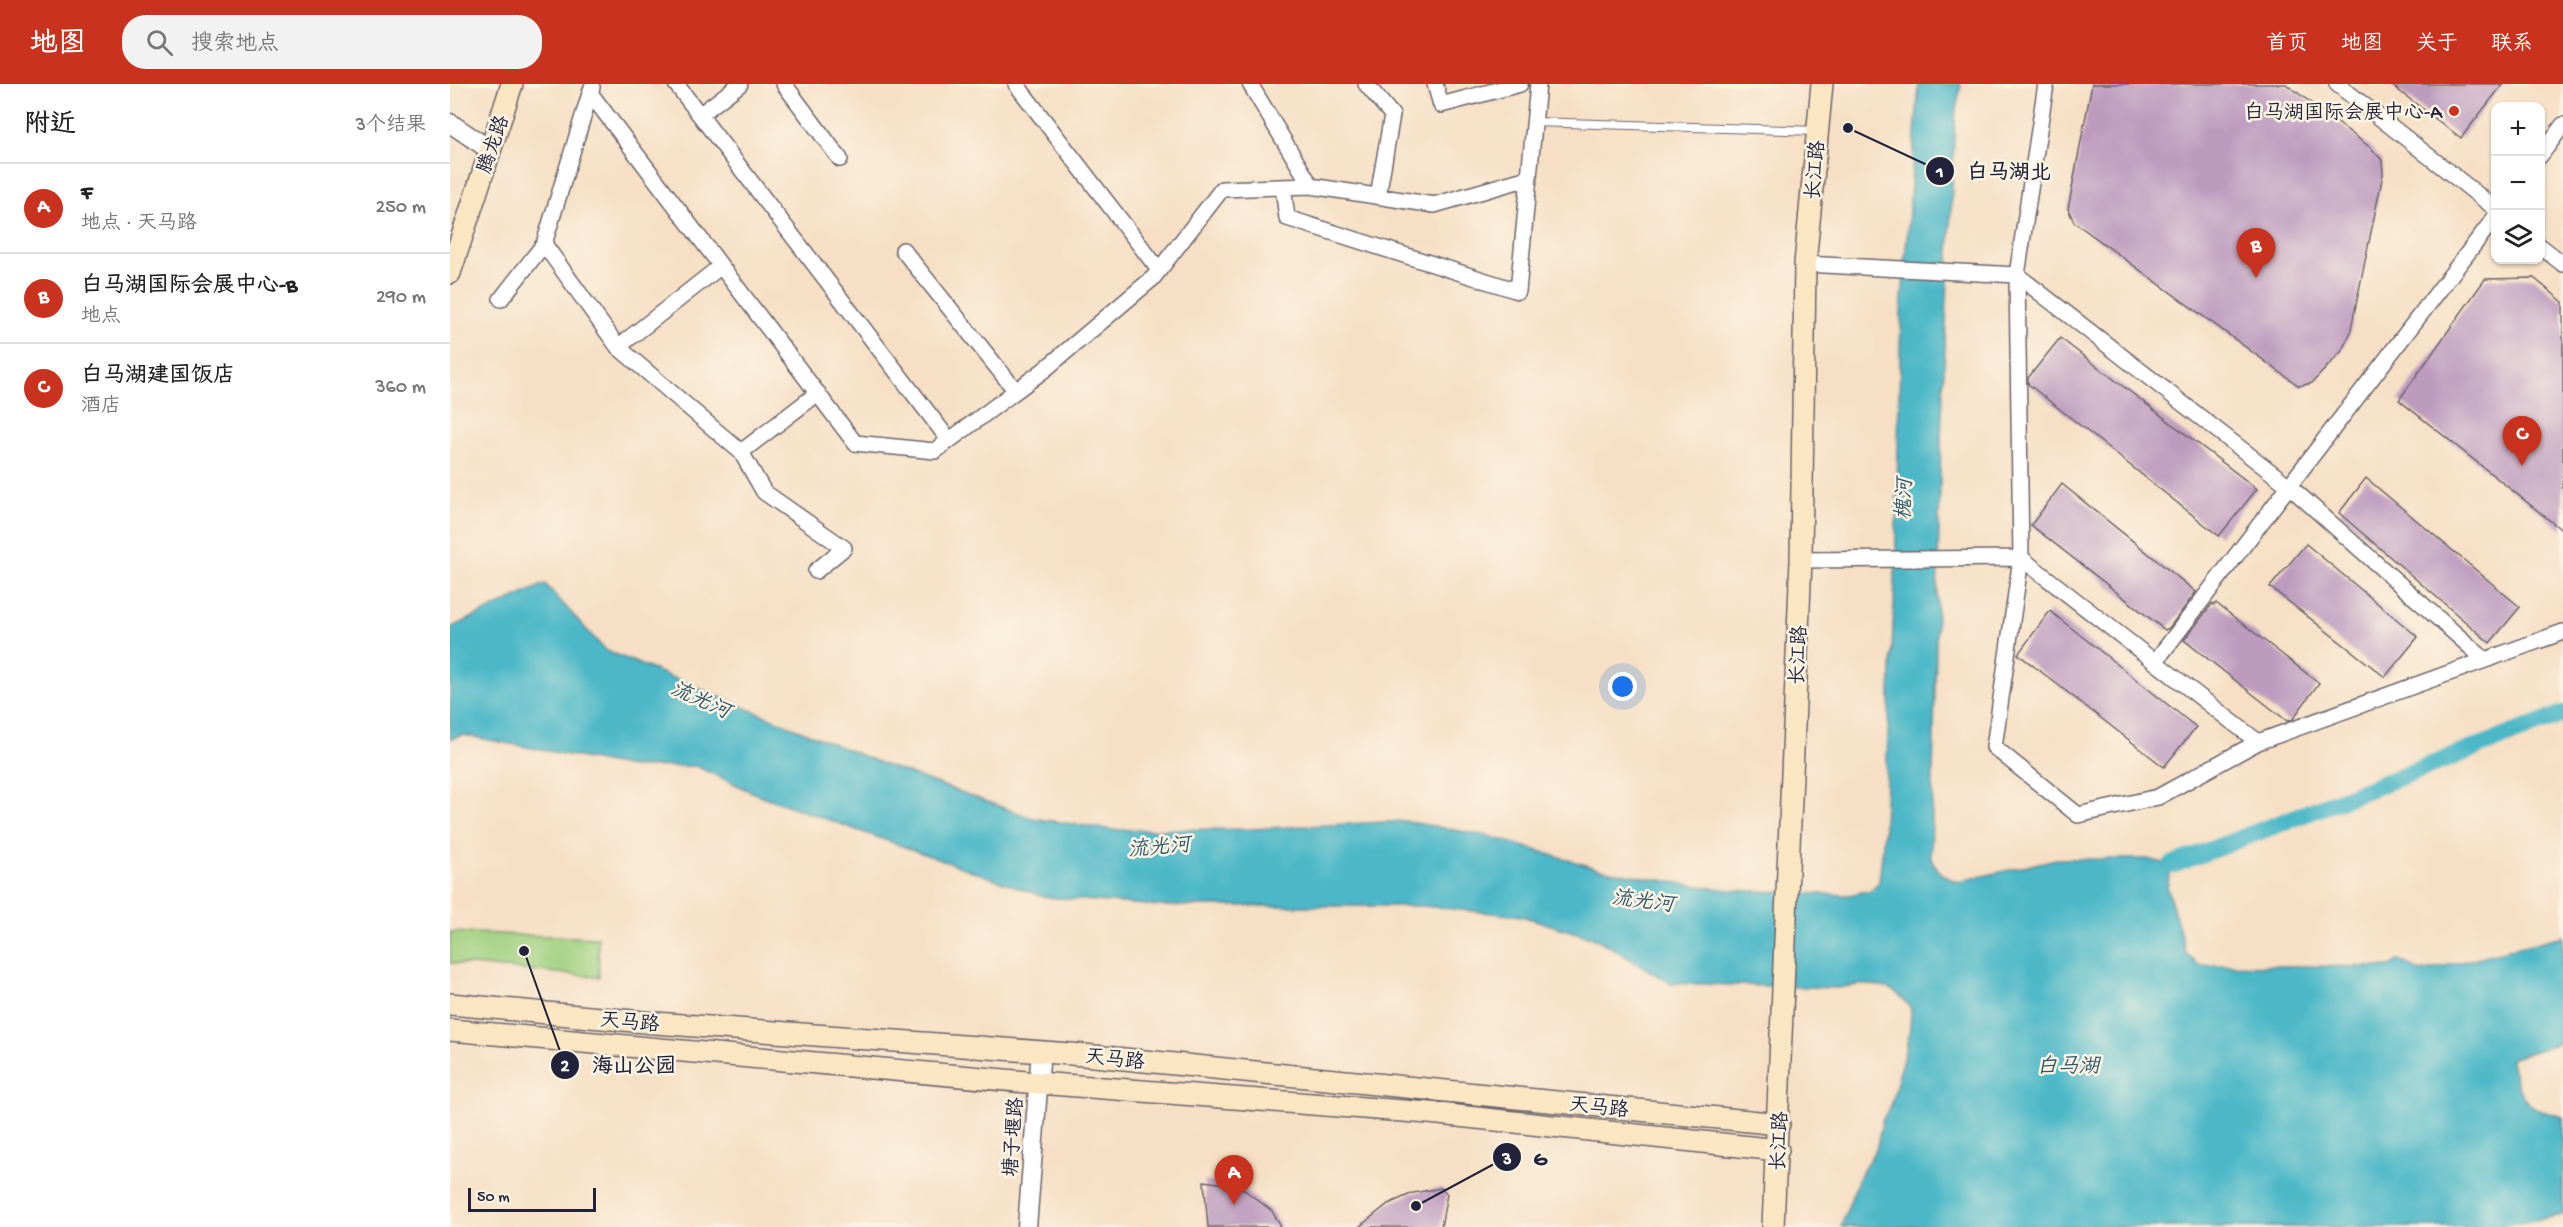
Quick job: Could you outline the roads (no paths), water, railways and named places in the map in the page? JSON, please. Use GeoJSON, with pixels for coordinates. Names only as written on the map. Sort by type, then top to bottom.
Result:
{"type":"FeatureCollection","features":[{"type":"Feature","properties":{"kind":"main road","name":"腾龙路"},"geometry":{"type":"LineString","coordinates":[[450,273],[512,84]]}},
{"type":"Feature","properties":{"kind":"main road","name":"长江路"},"geometry":{"type":"LineString","coordinates":[[1773,1227],[1801,560],[1805,264],[1822,84]]}},
{"type":"Feature","properties":{"kind":"main road","name":"天马路"},"geometry":{"type":"LineString","coordinates":[[450,1004],[655,1023],[1041,1051],[1779,1124]]}},
{"type":"Feature","properties":{"kind":"main road","name":"天马路"},"geometry":{"type":"LineString","coordinates":[[450,1030],[1038,1083],[1429,1113],[1778,1150]]}},
{"type":"Feature","properties":{"kind":"street"},"geometry":{"type":"LineString","coordinates":[[676,84],[949,440]]}},
{"type":"Feature","properties":{"kind":"street"},"geometry":{"type":"LineString","coordinates":[[701,114],[740,84]]}},
{"type":"Feature","properties":{"kind":"street"},"geometry":{"type":"LineString","coordinates":[[784,84],[840,159]]}},
{"type":"Feature","properties":{"kind":"street"},"geometry":{"type":"LineString","coordinates":[[1016,84],[1159,270]]}},
{"type":"Feature","properties":{"kind":"street"},"geometry":{"type":"LineString","coordinates":[[1250,84],[1311,186]]}},
{"type":"Feature","properties":{"kind":"street"},"geometry":{"type":"LineString","coordinates":[[1366,84],[1392,115],[1378,196]]}},
{"type":"Feature","properties":{"kind":"street"},"geometry":{"type":"LineString","coordinates":[[1435,84],[1442,105],[1520,84]]}},
{"type":"Feature","properties":{"kind":"street"},"geometry":{"type":"LineString","coordinates":[[1283,187],[1287,218],[1518,291],[1538,84]]}},
{"type":"Feature","properties":{"kind":"street"},"geometry":{"type":"LineString","coordinates":[[2046,84],[2017,275],[2021,558],[1994,747],[2078,815],[2158,797],[2258,742],[2563,632]]}},
{"type":"Feature","properties":{"kind":"street"},"geometry":{"type":"LineString","coordinates":[[2337,84],[2491,205]]}},
{"type":"Feature","properties":{"kind":"street"},"geometry":{"type":"LineString","coordinates":[[592,88],[721,266],[855,443],[935,451],[1063,355],[1159,270],[1222,189],[1311,186],[1434,205],[1528,178]]}},
{"type":"Feature","properties":{"kind":"street"},"geometry":{"type":"LineString","coordinates":[[501,299],[544,244],[592,88]]}},
{"type":"Feature","properties":{"kind":"street"},"geometry":{"type":"LineString","coordinates":[[450,123],[490,150]]}},
{"type":"Feature","properties":{"kind":"street"},"geometry":{"type":"LineString","coordinates":[[2545,150],[2563,125]]}},
{"type":"Feature","properties":{"kind":"street"},"geometry":{"type":"LineString","coordinates":[[2155,662],[2491,223]]}},
{"type":"Feature","properties":{"kind":"street"},"geometry":{"type":"LineString","coordinates":[[544,244],[618,347],[741,452],[764,492],[844,548],[816,571]]}},
{"type":"Feature","properties":{"kind":"street"},"geometry":{"type":"LineString","coordinates":[[2545,249],[2563,264]]}},
{"type":"Feature","properties":{"kind":"street"},"geometry":{"type":"LineString","coordinates":[[903,250],[1016,391]]}},
{"type":"Feature","properties":{"kind":"street"},"geometry":{"type":"LineString","coordinates":[[1805,264],[2017,275],[2289,486],[2485,660]]}},
{"type":"Feature","properties":{"kind":"street"},"geometry":{"type":"LineString","coordinates":[[618,347],[721,266]]}},
{"type":"Feature","properties":{"kind":"street"},"geometry":{"type":"LineString","coordinates":[[741,452],[818,393]]}},
{"type":"Feature","properties":{"kind":"street"},"geometry":{"type":"LineString","coordinates":[[1801,560],[2021,558],[2258,742]]}},
{"type":"Feature","properties":{"kind":"street","name":"塘子堰路"},"geometry":{"type":"LineString","coordinates":[[1028,1227],[1041,1051]]}},
{"type":"Feature","properties":{"kind":"lane"},"geometry":{"type":"LineString","coordinates":[[1534,122],[1818,131]]}},
{"type":"Feature","properties":{"kind":"water"},"geometry":{"type":"Polygon","coordinates":[[[1919,84],[1961,84],[1955,116],[1941,438],[1931,859],[1941,874],[1957,882],[2056,859],[2147,859],[2172,865],[2167,887],[2186,953],[2198,965],[2390,967],[2399,960],[2421,972],[2563,936],[2563,1042],[2510,1059],[2517,1084],[2525,1099],[2539,1109],[2563,1117],[2563,1215],[2497,1227],[1841,1227],[1859,1177],[1877,1147],[1882,1121],[1892,1103],[1910,1030],[1911,1009],[1897,993],[1880,986],[1860,985],[1839,988],[1670,983],[1599,940],[1522,916],[1422,906],[1159,906],[1045,897],[756,794],[696,766],[631,767],[463,735],[450,739],[450,628],[545,584],[605,650],[880,763],[1032,818],[1113,830],[1250,829],[1405,821],[1488,836],[1599,869],[1684,884],[1730,890],[1849,895],[1871,890],[1879,882],[1883,846],[1895,582],[1901,312],[1919,84]]]}},
{"type":"Feature","properties":{"kind":"waterway"},"geometry":{"type":"LineString","coordinates":[[2172,865],[2563,714]]}},
{"type":"Feature","properties":{"kind":"place","name":"白马湖国际会展中心-A"},"geometry":{"type":"Point","coordinates":[2454,111]}},
{"type":"Feature","properties":{"kind":"place","name":"白马湖北"},"geometry":{"type":"Point","coordinates":[1848,128]}},
{"type":"Feature","properties":{"kind":"place","name":"白马湖国际会展中心-B"},"geometry":{"type":"Point","coordinates":[2256,278]}},
{"type":"Feature","properties":{"kind":"place","name":"白马湖建国饭店"},"geometry":{"type":"Point","coordinates":[2522,466]}},
{"type":"Feature","properties":{"kind":"place","name":"海山公园"},"geometry":{"type":"Point","coordinates":[524,951]}},
{"type":"Feature","properties":{"kind":"place","name":"F"},"geometry":{"type":"Point","coordinates":[1234,1205]}},
{"type":"Feature","properties":{"kind":"place","name":"G"},"geometry":{"type":"Point","coordinates":[1416,1206]}},
{"type":"Feature","properties":{"kind":"water label","name":"槐河"},"geometry":{"type":"Point","coordinates":[1903,499]}},
{"type":"Feature","properties":{"kind":"water label","name":"流光河"},"geometry":{"type":"Point","coordinates":[701,699]}},
{"type":"Feature","properties":{"kind":"water label","name":"流光河"},"geometry":{"type":"Point","coordinates":[1159,846]}},
{"type":"Feature","properties":{"kind":"water label","name":"流光河"},"geometry":{"type":"Point","coordinates":[1643,900]}},
{"type":"Feature","properties":{"kind":"water label","name":"白马湖"},"geometry":{"type":"Point","coordinates":[2068,1065]}}]}
